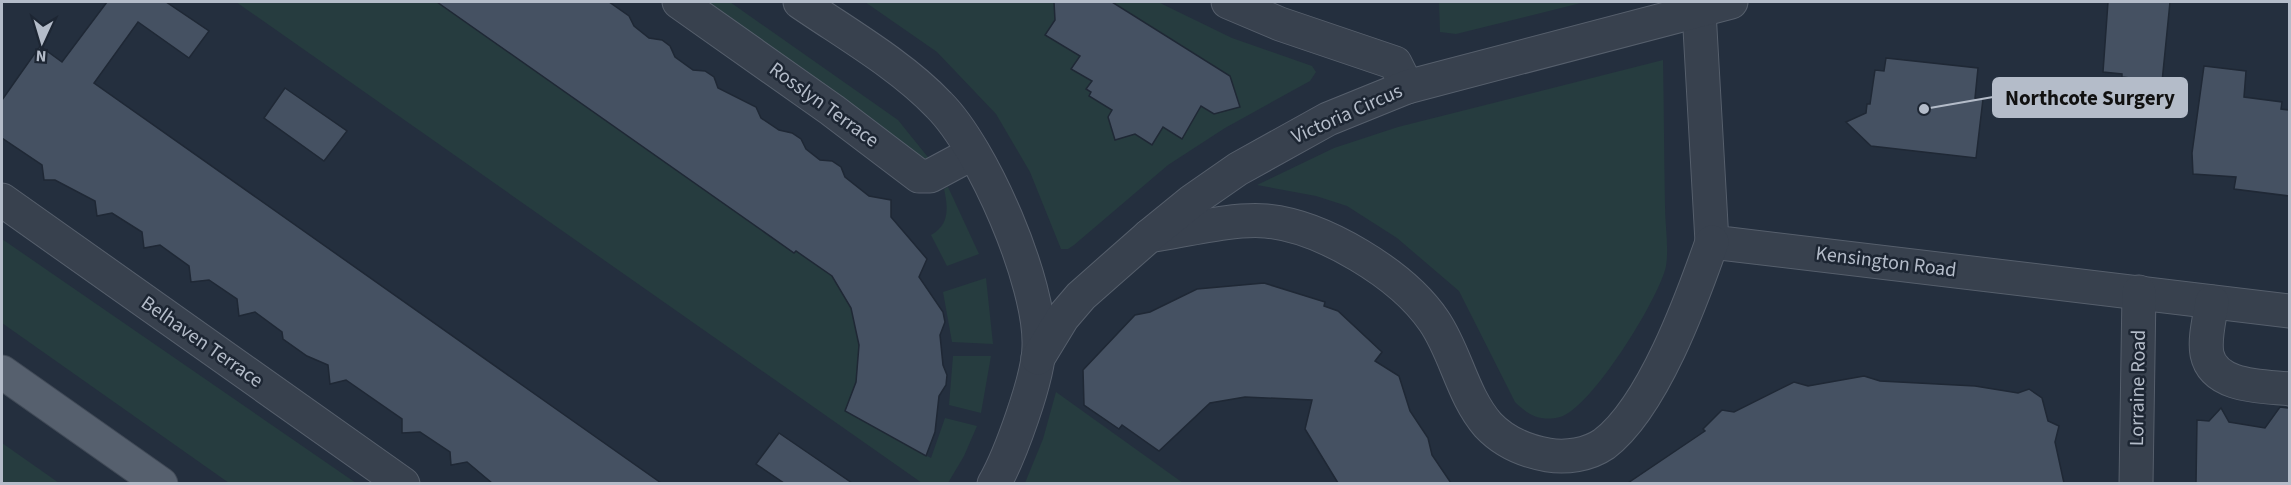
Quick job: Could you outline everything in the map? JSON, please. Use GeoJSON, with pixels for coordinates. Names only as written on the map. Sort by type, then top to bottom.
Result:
{"type":"FeatureCollection","features":[{"type":"Feature","properties":{"kind":"main road"},"geometry":{"type":"LineString","coordinates":[[2,372],[161,483]]}},
{"type":"Feature","properties":{"kind":"street","name":"Rosslyn Terrace"},"geometry":{"type":"LineString","coordinates":[[679,2],[832,110],[919,176],[930,176],[973,153]]}},
{"type":"Feature","properties":{"kind":"street"},"geometry":{"type":"LineString","coordinates":[[800,2],[922,89],[940,105],[973,153],[1009,228],[1031,292],[1040,344],[1020,421],[994,483]]}},
{"type":"Feature","properties":{"kind":"street"},"geometry":{"type":"LineString","coordinates":[[1228,2],[1280,24],[1395,63],[1407,87]]}},
{"type":"Feature","properties":{"kind":"street","name":"Victoria Circus"},"geometry":{"type":"LineString","coordinates":[[1038,358],[1063,317],[1081,296],[1149,236],[1192,201],[1247,164],[1328,119],[1407,87],[1731,2]]}},
{"type":"Feature","properties":{"kind":"street"},"geometry":{"type":"LineString","coordinates":[[1149,236],[1238,222],[1266,221],[1309,232],[1346,249],[1382,271],[1410,294],[1433,319],[1452,350],[1467,393],[1488,424],[1508,442],[1530,452],[1558,456],[1582,454],[1603,444],[1636,408],[1688,312],[1712,242],[1699,11]]}},
{"type":"Feature","properties":{"kind":"street","name":"Belhaven Terrace"},"geometry":{"type":"LineString","coordinates":[[2,200],[403,483]]}},
{"type":"Feature","properties":{"kind":"street","name":"Kensington Road"},"geometry":{"type":"LineString","coordinates":[[1712,242],[2289,311]]}},
{"type":"Feature","properties":{"kind":"street","name":"Lorraine Road"},"geometry":{"type":"LineString","coordinates":[[2136,483],[2139,292]]}},
{"type":"Feature","properties":{"kind":"street"},"geometry":{"type":"LineString","coordinates":[[2212,302],[2206,348],[2212,365],[2224,376],[2235,381],[2289,389]]}},
{"type":"Feature","properties":{"kind":"green space"},"geometry":{"type":"Polygon","coordinates":[[[236,2],[437,2],[794,253],[798,249],[832,276],[851,308],[859,345],[856,382],[845,411],[931,458],[945,418],[977,426],[964,456],[948,483],[922,483],[236,2]]]}},
{"type":"Feature","properties":{"kind":"green space"},"geometry":{"type":"Polygon","coordinates":[[[704,2],[730,2],[898,120],[931,161],[919,156],[874,121],[704,2]]]}},
{"type":"Feature","properties":{"kind":"green space"},"geometry":{"type":"Polygon","coordinates":[[[865,2],[1158,2],[1232,38],[1312,66],[1316,72],[1310,81],[1225,128],[1168,165],[1074,245],[1068,249],[1061,249],[1030,172],[996,114],[937,52],[865,2]]]}},
{"type":"Feature","properties":{"kind":"green space"},"geometry":{"type":"Polygon","coordinates":[[[1439,2],[1585,2],[1456,34],[1440,32],[1439,2]]]}},
{"type":"Feature","properties":{"kind":"green space"},"geometry":{"type":"Polygon","coordinates":[[[1663,60],[1666,266],[1651,302],[1606,374],[1573,409],[1560,417],[1547,419],[1535,416],[1515,402],[1459,291],[1397,238],[1347,206],[1316,196],[1257,185],[1334,148],[1398,127],[1663,60]]]}},
{"type":"Feature","properties":{"kind":"green space"},"geometry":{"type":"Polygon","coordinates":[[[948,187],[979,254],[947,266],[931,235],[945,221],[947,209],[944,189],[948,187]]]}},
{"type":"Feature","properties":{"kind":"green space"},"geometry":{"type":"Polygon","coordinates":[[[2,239],[356,483],[229,483],[2,323],[2,239]]]}},
{"type":"Feature","properties":{"kind":"green space"},"geometry":{"type":"Polygon","coordinates":[[[986,278],[993,344],[952,342],[943,292],[986,278]]]}},
{"type":"Feature","properties":{"kind":"green space"},"geometry":{"type":"Polygon","coordinates":[[[953,356],[991,356],[981,413],[949,405],[953,356]]]}},
{"type":"Feature","properties":{"kind":"green space"},"geometry":{"type":"Polygon","coordinates":[[[1056,392],[1183,483],[1025,483],[1043,439],[1056,392]]]}},
{"type":"Feature","properties":{"kind":"green space"},"geometry":{"type":"Polygon","coordinates":[[[2,443],[59,483],[2,483],[2,443]]]}},
{"type":"Feature","properties":{"kind":"building"},"geometry":{"type":"Polygon","coordinates":[[[107,2],[166,2],[209,31],[189,58],[138,22],[94,83],[661,483],[492,483],[467,462],[451,465],[450,452],[420,432],[402,433],[402,419],[346,380],[330,384],[328,365],[307,356],[283,339],[282,332],[255,312],[239,316],[237,299],[209,280],[191,282],[189,266],[160,245],[144,248],[142,232],[112,213],[97,216],[95,201],[55,180],[44,180],[42,165],[2,138],[2,100],[40,46],[62,62],[107,2]]]}},
{"type":"Feature","properties":{"kind":"building"},"geometry":{"type":"Polygon","coordinates":[[[437,2],[609,2],[629,16],[634,26],[649,38],[662,40],[670,46],[675,57],[693,70],[705,71],[714,77],[718,88],[756,107],[761,118],[779,130],[792,133],[801,139],[806,149],[820,160],[832,161],[841,167],[845,177],[869,196],[891,200],[891,217],[927,259],[919,277],[943,312],[945,322],[940,335],[943,365],[947,375],[946,385],[939,396],[935,432],[926,456],[845,411],[856,382],[859,345],[851,308],[832,276],[796,251],[794,253],[437,2]]]}},
{"type":"Feature","properties":{"kind":"building"},"geometry":{"type":"Polygon","coordinates":[[[1054,2],[1112,2],[1230,76],[1240,107],[1214,114],[1201,106],[1182,139],[1163,127],[1152,145],[1135,134],[1115,140],[1108,117],[1112,110],[1089,96],[1091,92],[1086,89],[1092,81],[1071,69],[1080,56],[1045,35],[1055,20],[1054,2]]]}},
{"type":"Feature","properties":{"kind":"building"},"geometry":{"type":"Polygon","coordinates":[[[2108,2],[2170,2],[2162,82],[2103,72],[2108,2]]]}},
{"type":"Feature","properties":{"kind":"building"},"geometry":{"type":"Polygon","coordinates":[[[1886,58],[1978,68],[1975,98],[1983,99],[1976,158],[1871,146],[1846,122],[1866,113],[1867,104],[1870,104],[1875,70],[1884,71],[1886,58]]]}},
{"type":"Feature","properties":{"kind":"building"},"geometry":{"type":"Polygon","coordinates":[[[2204,66],[2246,71],[2244,97],[2282,102],[2281,109],[2289,110],[2289,196],[2234,189],[2236,177],[2193,174],[2192,153],[2204,66]]]}},
{"type":"Feature","properties":{"kind":"building"},"geometry":{"type":"Polygon","coordinates":[[[285,88],[347,131],[324,161],[264,118],[285,88]]]}},
{"type":"Feature","properties":{"kind":"building"},"geometry":{"type":"Polygon","coordinates":[[[1264,283],[1325,302],[1324,306],[1338,311],[1382,352],[1375,361],[1399,376],[1410,411],[1428,438],[1432,455],[1451,483],[1338,483],[1305,429],[1312,400],[1245,397],[1210,403],[1159,451],[1122,425],[1119,429],[1084,405],[1083,370],[1135,315],[1150,312],[1197,289],[1264,283]]]}},
{"type":"Feature","properties":{"kind":"building"},"geometry":{"type":"Polygon","coordinates":[[[1864,376],[1880,381],[1975,386],[2018,393],[2029,389],[2042,398],[2048,421],[2059,426],[2055,442],[2064,483],[1628,483],[1705,431],[1703,429],[1722,410],[1734,412],[1794,382],[1808,386],[1864,376]]]}},
{"type":"Feature","properties":{"kind":"building"},"geometry":{"type":"Polygon","coordinates":[[[2280,407],[2289,408],[2289,483],[2196,483],[2197,420],[2209,421],[2221,408],[2229,422],[2265,428],[2280,407]]]}},
{"type":"Feature","properties":{"kind":"building"},"geometry":{"type":"Polygon","coordinates":[[[779,433],[852,483],[784,483],[756,464],[779,433]]]}},
{"type":"Feature","properties":{"kind":"place","name":"Northcote Surgery"},"geometry":{"type":"Point","coordinates":[1924,109]}}]}
